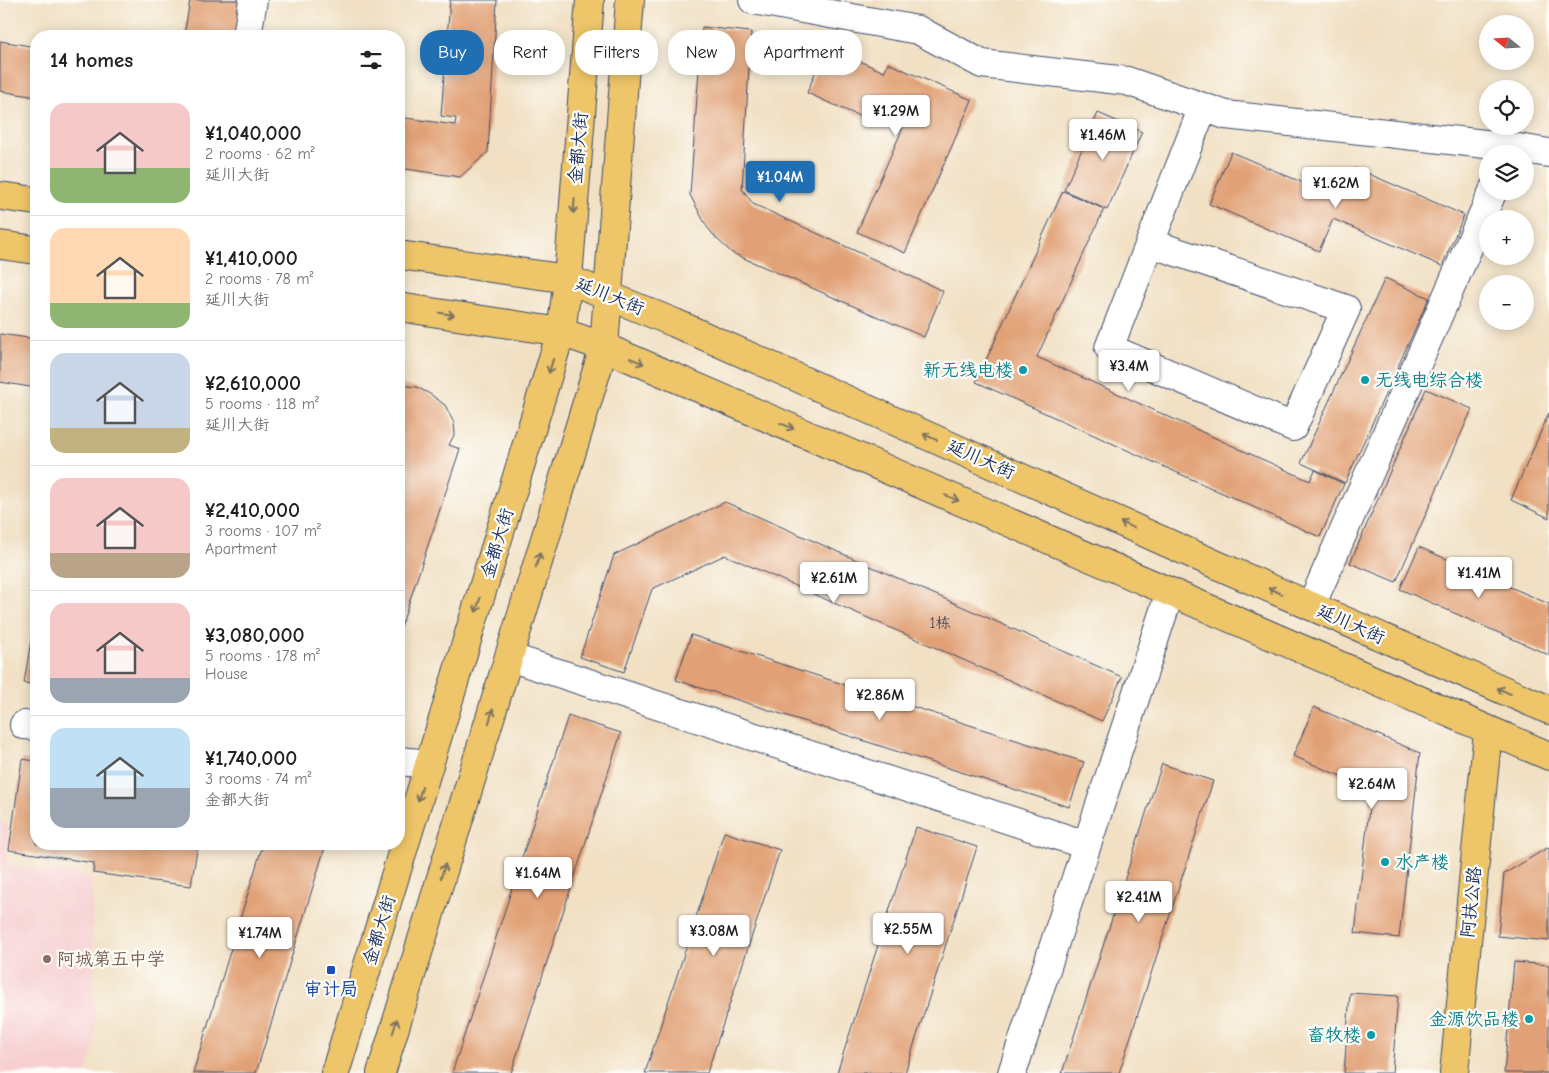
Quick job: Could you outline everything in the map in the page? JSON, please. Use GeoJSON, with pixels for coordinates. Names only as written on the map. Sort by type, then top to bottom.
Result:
{"type":"FeatureCollection","features":[{"type":"Feature","properties":{"kind":"main road","name":"金都大街"},"geometry":{"type":"LineString","coordinates":[[405,843],[561,332],[568,279],[590,0]]}},
{"type":"Feature","properties":{"kind":"main road"},"geometry":{"type":"LineString","coordinates":[[381,1073],[604,347],[630,0]]}},
{"type":"Feature","properties":{"kind":"main road"},"geometry":{"type":"LineString","coordinates":[[0,196],[30,200]]}},
{"type":"Feature","properties":{"kind":"main road"},"geometry":{"type":"LineString","coordinates":[[0,245],[30,249]]}},
{"type":"Feature","properties":{"kind":"main road","name":"延川大街"},"geometry":{"type":"LineString","coordinates":[[405,255],[568,279],[684,327],[1549,710]]}},
{"type":"Feature","properties":{"kind":"main road"},"geometry":{"type":"LineString","coordinates":[[405,308],[561,332],[604,347],[1549,756]]}},
{"type":"Feature","properties":{"kind":"main road","name":"阿扶公路"},"geometry":{"type":"LineString","coordinates":[[1454,1073],[1488,730]]}},
{"type":"Feature","properties":{"kind":"main road","name":"金都大街"},"geometry":{"type":"LineString","coordinates":[[335,1073],[403,850]]}},
{"type":"Feature","properties":{"kind":"street"},"geometry":{"type":"LineString","coordinates":[[248,30],[252,0]]}},
{"type":"Feature","properties":{"kind":"street"},"geometry":{"type":"LineString","coordinates":[[753,0],[918,30],[982,64],[1127,81],[1226,115],[1479,146]]}},
{"type":"Feature","properties":{"kind":"street"},"geometry":{"type":"LineString","coordinates":[[1150,243],[1346,309],[1293,427],[1109,348],[1203,107]]}},
{"type":"Feature","properties":{"kind":"street"},"geometry":{"type":"LineString","coordinates":[[1534,152],[1549,153]]}},
{"type":"Feature","properties":{"kind":"street"},"geometry":{"type":"LineString","coordinates":[[1311,606],[1489,200]]}},
{"type":"Feature","properties":{"kind":"street"},"geometry":{"type":"LineString","coordinates":[[1012,1073],[1170,592]]}},
{"type":"Feature","properties":{"kind":"street"},"geometry":{"type":"LineString","coordinates":[[509,657],[1086,846]]}},
{"type":"Feature","properties":{"kind":"street"},"geometry":{"type":"LineString","coordinates":[[405,762],[429,764]]}},
{"type":"Feature","properties":{"kind":"shaded area","name":"阿城第五中学"},"geometry":{"type":"Polygon","coordinates":[[[0,823],[8,824],[6,865],[92,878],[95,1041],[86,1073],[0,1073],[0,823]]]}},
{"type":"Feature","properties":{"kind":"building"},"geometry":{"type":"Polygon","coordinates":[[[190,0],[241,0],[237,30],[185,30],[190,0]]]}},
{"type":"Feature","properties":{"kind":"building"},"geometry":{"type":"Polygon","coordinates":[[[450,0],[497,0],[488,152],[460,177],[405,169],[405,118],[455,125],[456,118],[441,116],[444,75],[484,75],[484,30],[448,30],[450,0]]]}},
{"type":"Feature","properties":{"kind":"building"},"geometry":{"type":"Polygon","coordinates":[[[702,27],[731,30],[702,30],[702,27]]]}},
{"type":"Feature","properties":{"kind":"building"},"geometry":{"type":"Polygon","coordinates":[[[735,30],[745,31],[745,75],[749,75],[742,189],[753,204],[943,291],[924,337],[732,253],[707,227],[690,195],[699,75],[735,75],[735,30]]]}},
{"type":"Feature","properties":{"kind":"building"},"geometry":{"type":"Polygon","coordinates":[[[0,41],[30,46],[30,96],[0,91],[0,41]]]}},
{"type":"Feature","properties":{"kind":"building"},"geometry":{"type":"Polygon","coordinates":[[[862,62],[884,72],[888,63],[972,100],[905,253],[857,232],[905,123],[871,108],[866,119],[807,93],[814,75],[862,75],[862,62]]]}},
{"type":"Feature","properties":{"kind":"building"},"geometry":{"type":"Polygon","coordinates":[[[1098,113],[1142,132],[1107,210],[1064,190],[1098,113]]]}},
{"type":"Feature","properties":{"kind":"building"},"geometry":{"type":"Polygon","coordinates":[[[1231,152],[1341,199],[1355,168],[1464,215],[1442,266],[1333,219],[1319,251],[1209,204],[1231,152]]]}},
{"type":"Feature","properties":{"kind":"building","name":"新无线电楼"},"geometry":{"type":"Polygon","coordinates":[[[1063,191],[1104,209],[1037,357],[1310,481],[1315,470],[1344,484],[1320,537],[976,382],[1063,191]]]}},
{"type":"Feature","properties":{"kind":"building","name":"无线电综合楼"},"geometry":{"type":"Polygon","coordinates":[[[1385,278],[1429,298],[1345,483],[1301,463],[1385,278]]]}},
{"type":"Feature","properties":{"kind":"building"},"geometry":{"type":"Polygon","coordinates":[[[0,334],[30,338],[30,387],[0,382],[0,334]]]}},
{"type":"Feature","properties":{"kind":"building"},"geometry":{"type":"Polygon","coordinates":[[[405,386],[417,387],[445,405],[454,423],[455,433],[449,445],[460,449],[405,615],[405,386]]]}},
{"type":"Feature","properties":{"kind":"building"},"geometry":{"type":"Polygon","coordinates":[[[1426,389],[1472,409],[1396,582],[1350,563],[1426,389]]]}},
{"type":"Feature","properties":{"kind":"building"},"geometry":{"type":"Polygon","coordinates":[[[1549,413],[1549,518],[1511,500],[1549,413]]]}},
{"type":"Feature","properties":{"kind":"building"},"geometry":{"type":"Polygon","coordinates":[[[725,502],[1122,677],[1102,721],[725,555],[652,589],[624,672],[580,657],[614,555],[725,502]]]}},
{"type":"Feature","properties":{"kind":"building"},"geometry":{"type":"Polygon","coordinates":[[[1419,547],[1549,604],[1549,655],[1400,589],[1419,547]]]}},
{"type":"Feature","properties":{"kind":"building"},"geometry":{"type":"Polygon","coordinates":[[[691,635],[1084,762],[1069,807],[676,680],[691,635]]]}},
{"type":"Feature","properties":{"kind":"building"},"geometry":{"type":"Polygon","coordinates":[[[30,646],[30,684],[24,683],[30,646]]]}},
{"type":"Feature","properties":{"kind":"building","name":"水产楼"},"geometry":{"type":"Polygon","coordinates":[[[1314,707],[1420,753],[1399,938],[1355,933],[1371,791],[1367,787],[1293,756],[1314,707]]]}},
{"type":"Feature","properties":{"kind":"building"},"geometry":{"type":"Polygon","coordinates":[[[568,716],[621,733],[511,1073],[452,1073],[568,716]]]}},
{"type":"Feature","properties":{"kind":"building"},"geometry":{"type":"Polygon","coordinates":[[[22,759],[30,760],[30,850],[197,850],[191,886],[93,873],[94,863],[9,850],[22,759]]]}},
{"type":"Feature","properties":{"kind":"building"},"geometry":{"type":"Polygon","coordinates":[[[1162,764],[1213,781],[1119,1073],[1062,1073],[1162,764]]]}},
{"type":"Feature","properties":{"kind":"building"},"geometry":{"type":"Polygon","coordinates":[[[916,827],[977,847],[905,1073],[837,1073],[916,827]]]}},
{"type":"Feature","properties":{"kind":"building"},"geometry":{"type":"Polygon","coordinates":[[[724,832],[780,850],[707,1073],[645,1073],[724,832]]]}},
{"type":"Feature","properties":{"kind":"building"},"geometry":{"type":"Polygon","coordinates":[[[1547,848],[1549,849],[1549,941],[1498,936],[1504,874],[1547,848]]]}},
{"type":"Feature","properties":{"kind":"building"},"geometry":{"type":"Polygon","coordinates":[[[261,850],[324,850],[256,1073],[193,1073],[261,850]]]}},
{"type":"Feature","properties":{"kind":"building","name":"金源饮品楼"},"geometry":{"type":"Polygon","coordinates":[[[1514,962],[1549,965],[1549,1073],[1504,1073],[1514,962]]]}},
{"type":"Feature","properties":{"kind":"building","name":"畜牧楼"},"geometry":{"type":"Polygon","coordinates":[[[1350,993],[1398,996],[1392,1073],[1344,1073],[1350,993]]]}},
{"type":"Feature","properties":{"kind":"place","name":"新无线电楼"},"geometry":{"type":"Point","coordinates":[1023,370]}},
{"type":"Feature","properties":{"kind":"place","name":"无线电综合楼"},"geometry":{"type":"Point","coordinates":[1365,380]}},
{"type":"Feature","properties":{"kind":"place","name":"水产楼"},"geometry":{"type":"Point","coordinates":[1385,862]}},
{"type":"Feature","properties":{"kind":"place","name":"阿城第五中学"},"geometry":{"type":"Point","coordinates":[47,959]}},
{"type":"Feature","properties":{"kind":"place","name":"审计局"},"geometry":{"type":"Point","coordinates":[331,970]}},
{"type":"Feature","properties":{"kind":"place","name":"金源饮品楼"},"geometry":{"type":"Point","coordinates":[1529,1019]}},
{"type":"Feature","properties":{"kind":"place","name":"畜牧楼"},"geometry":{"type":"Point","coordinates":[1371,1035]}}]}
